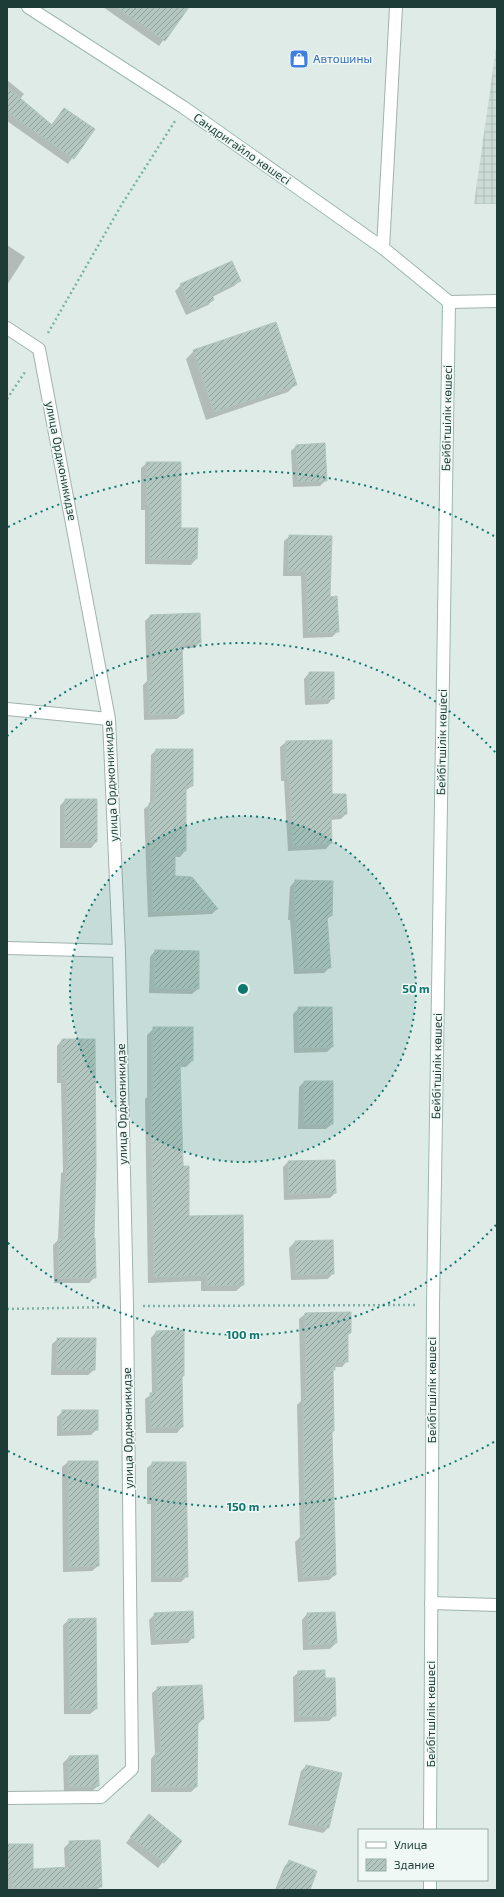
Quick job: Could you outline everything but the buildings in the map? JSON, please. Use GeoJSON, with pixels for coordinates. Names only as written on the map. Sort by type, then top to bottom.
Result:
{"type":"FeatureCollection","features":[{"type":"Feature","properties":{"kind":"street","name":"Сандригайло көшесі"},"geometry":{"type":"LineString","coordinates":[[28,7],[183,108],[383,248],[449,302]]}},
{"type":"Feature","properties":{"kind":"street"},"geometry":{"type":"LineString","coordinates":[[383,248],[396,7]]}},
{"type":"Feature","properties":{"kind":"street"},"geometry":{"type":"LineString","coordinates":[[449,302],[497,301]]}},
{"type":"Feature","properties":{"kind":"street","name":"Бейбітшілік көшесі"},"geometry":{"type":"LineString","coordinates":[[430,1829],[433,1305],[449,302]]}},
{"type":"Feature","properties":{"kind":"street"},"geometry":{"type":"LineString","coordinates":[[7,328],[40,349]]}},
{"type":"Feature","properties":{"kind":"street","name":"улица Орджоникидзе"},"geometry":{"type":"LineString","coordinates":[[7,1798],[101,1798],[132,1769],[127,1306],[119,951],[109,719],[40,349]]}},
{"type":"Feature","properties":{"kind":"street"},"geometry":{"type":"LineString","coordinates":[[7,709],[109,719]]}},
{"type":"Feature","properties":{"kind":"street"},"geometry":{"type":"LineString","coordinates":[[7,948],[119,951]]}},
{"type":"Feature","properties":{"kind":"street"},"geometry":{"type":"LineString","coordinates":[[431,1603],[497,1605]]}},
{"type":"Feature","properties":{"kind":"path"},"geometry":{"type":"LineString","coordinates":[[7,399],[40,349],[122,204],[183,108]]}},
{"type":"Feature","properties":{"kind":"path"},"geometry":{"type":"LineString","coordinates":[[7,1309],[127,1306],[433,1305]]}},
{"type":"Feature","properties":{"kind":"shaded area"},"geometry":{"type":"Polygon","coordinates":[[[497,41],[497,204],[474,204],[497,41]]]}},
{"type":"Feature","properties":{"kind":"place","name":"Автошины"},"geometry":{"type":"Point","coordinates":[299,59]}}]}
